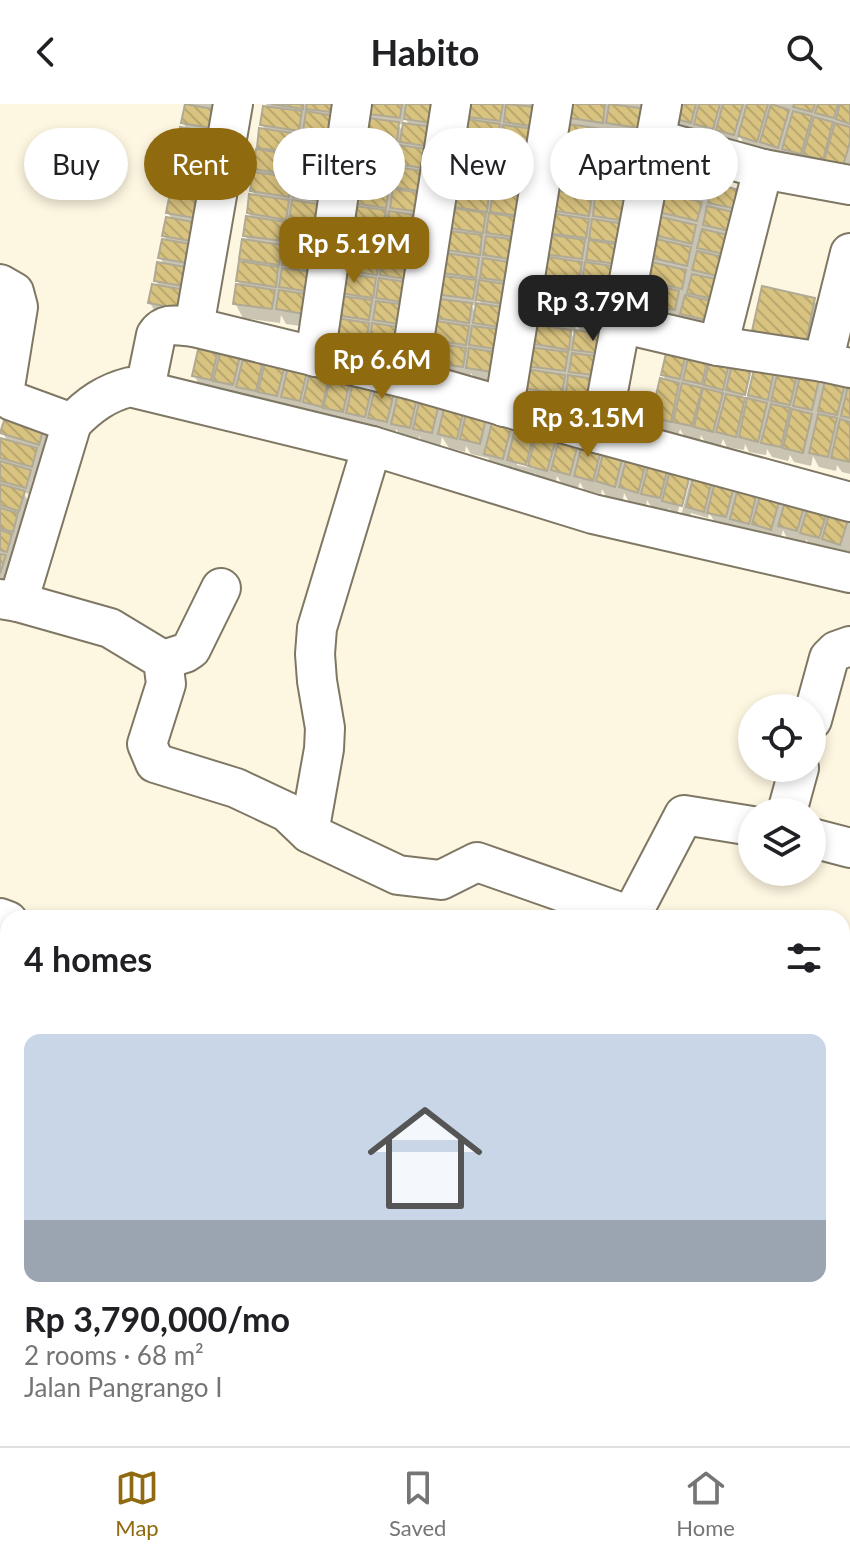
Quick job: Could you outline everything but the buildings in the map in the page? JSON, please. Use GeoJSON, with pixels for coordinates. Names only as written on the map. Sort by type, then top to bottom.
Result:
{"type":"FeatureCollection","features":[{"type":"Feature","properties":{"kind":"street"},"geometry":{"type":"LineString","coordinates":[[194,327],[233,104]]}},
{"type":"Feature","properties":{"kind":"street"},"geometry":{"type":"LineString","coordinates":[[315,357],[352,104]]}},
{"type":"Feature","properties":{"kind":"street"},"geometry":{"type":"LineString","coordinates":[[408,379],[451,104]]}},
{"type":"Feature","properties":{"kind":"street"},"geometry":{"type":"LineString","coordinates":[[504,407],[553,104]]}},
{"type":"Feature","properties":{"kind":"street"},"geometry":{"type":"LineString","coordinates":[[600,434],[659,122],[763,169],[850,185]]}},
{"type":"Feature","properties":{"kind":"street"},"geometry":{"type":"LineString","coordinates":[[718,346],[763,169]]}},
{"type":"Feature","properties":{"kind":"street"},"geometry":{"type":"LineString","coordinates":[[620,323],[718,346],[837,365],[850,253]]}},
{"type":"Feature","properties":{"kind":"street"},"geometry":{"type":"LineString","coordinates":[[0,284],[14,292],[18,307],[6,395],[12,401],[72,423]]}},
{"type":"Feature","properties":{"kind":"street"},"geometry":{"type":"LineString","coordinates":[[142,389],[159,330],[171,325],[194,327],[408,379],[850,502]]}},
{"type":"Feature","properties":{"kind":"street"},"geometry":{"type":"LineString","coordinates":[[221,588],[191,649],[163,660],[110,628],[9,600],[72,423],[89,406],[113,391],[130,387],[142,389],[372,446],[593,514],[850,573]]}},
{"type":"Feature","properties":{"kind":"street"},"geometry":{"type":"LineString","coordinates":[[309,833],[325,728],[317,681],[317,628],[372,446]]}},
{"type":"Feature","properties":{"kind":"street"},"geometry":{"type":"LineString","coordinates":[[819,694],[829,658],[836,651],[850,646]]}},
{"type":"Feature","properties":{"kind":"street"},"geometry":{"type":"LineString","coordinates":[[163,660],[166,684],[147,744],[155,763],[236,788],[287,812],[309,833],[398,875],[441,880],[477,862],[611,910]]}},
{"type":"Feature","properties":{"kind":"street"},"geometry":{"type":"LineString","coordinates":[[635,910],[684,815],[738,824]]}},
{"type":"Feature","properties":{"kind":"street"},"geometry":{"type":"LineString","coordinates":[[826,842],[850,848]]}}]}
